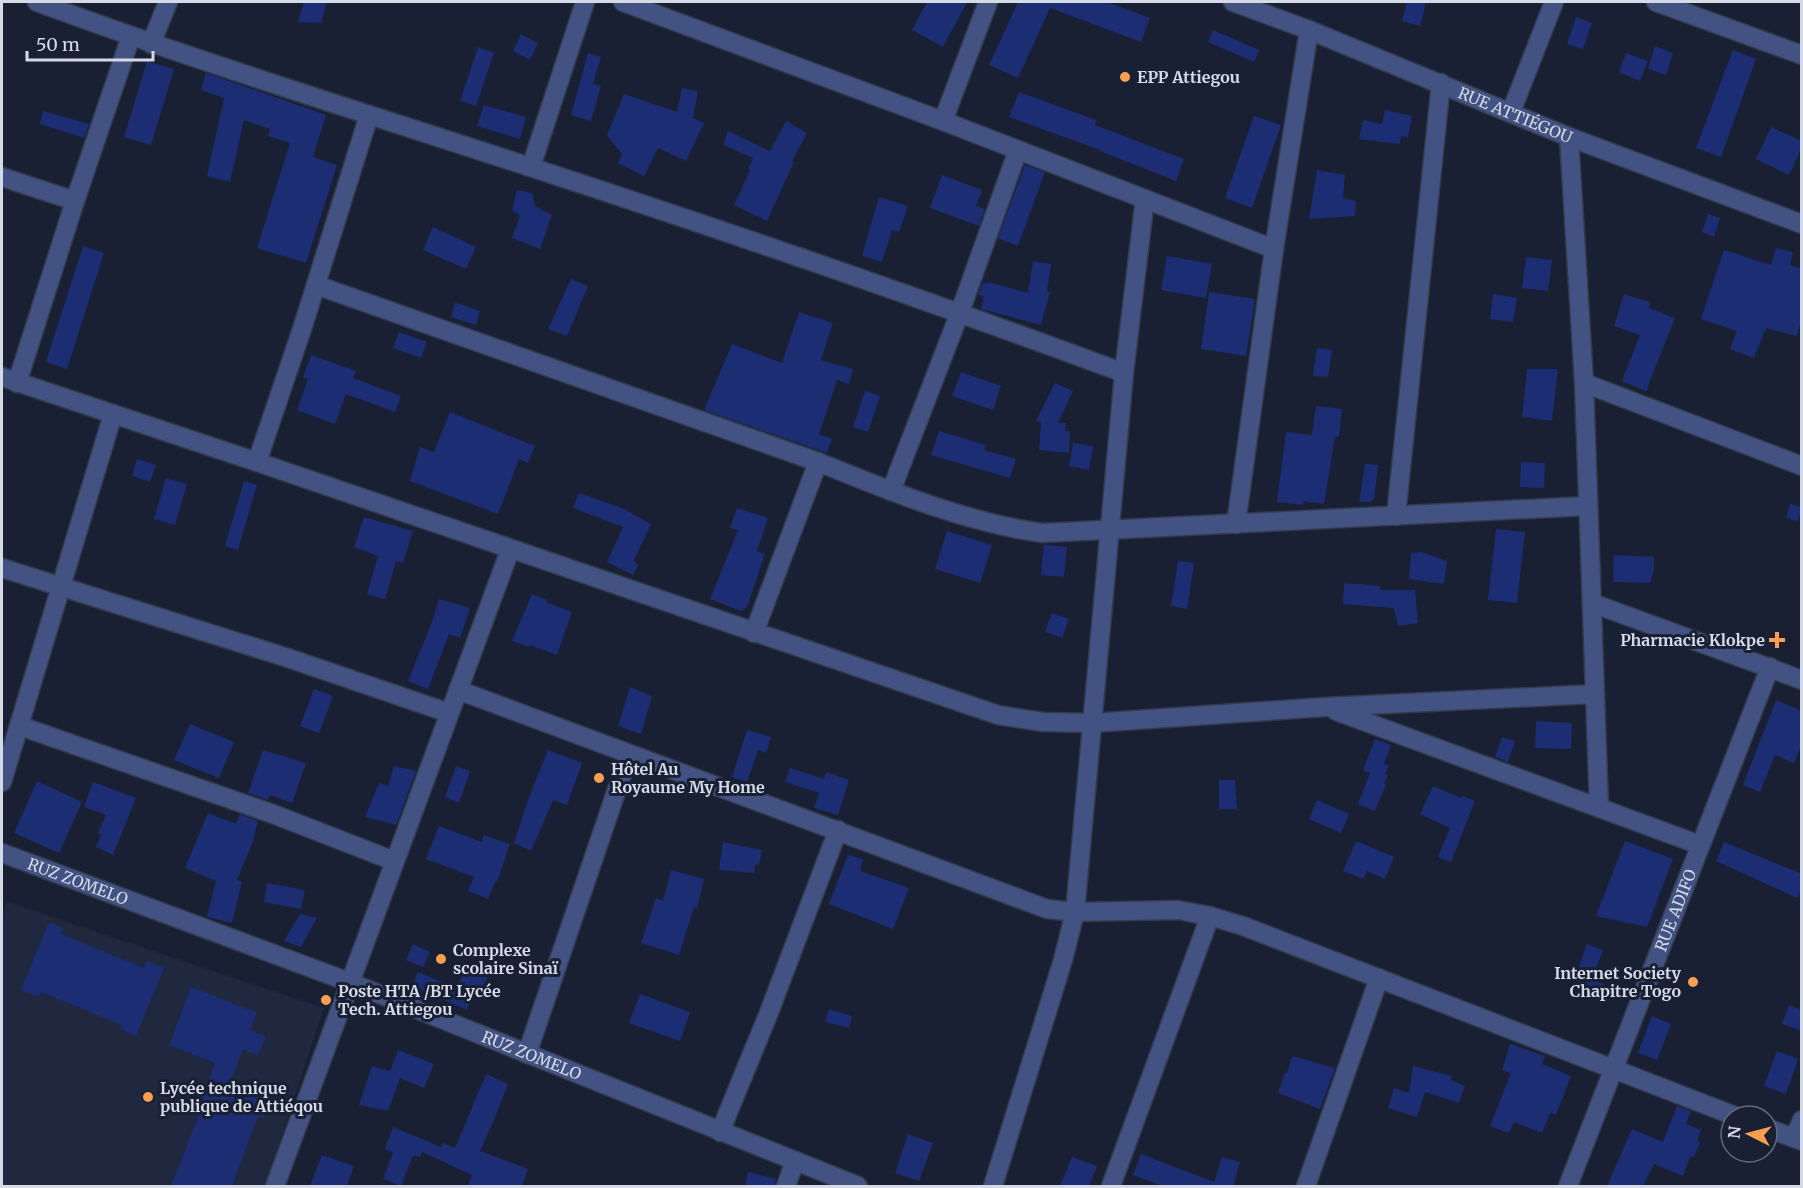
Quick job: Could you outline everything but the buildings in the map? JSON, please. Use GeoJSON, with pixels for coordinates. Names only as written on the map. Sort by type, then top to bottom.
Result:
{"type":"FeatureCollection","features":[{"type":"Feature","properties":{"kind":"street"},"geometry":{"type":"LineString","coordinates":[[37,2],[151,44],[531,167],[960,312],[1124,373]]}},
{"type":"Feature","properties":{"kind":"street"},"geometry":{"type":"LineString","coordinates":[[151,44],[168,2]]}},
{"type":"Feature","properties":{"kind":"street"},"geometry":{"type":"LineString","coordinates":[[531,167],[585,2]]}},
{"type":"Feature","properties":{"kind":"street"},"geometry":{"type":"LineString","coordinates":[[623,2],[943,121],[1274,249]]}},
{"type":"Feature","properties":{"kind":"street"},"geometry":{"type":"LineString","coordinates":[[943,121],[988,2]]}},
{"type":"Feature","properties":{"kind":"street","name":"RUE ATTIÉGOU"},"geometry":{"type":"LineString","coordinates":[[1233,2],[1309,30],[1569,136],[1802,224]]}},
{"type":"Feature","properties":{"kind":"street"},"geometry":{"type":"LineString","coordinates":[[1511,112],[1554,2]]}},
{"type":"Feature","properties":{"kind":"street"},"geometry":{"type":"LineString","coordinates":[[1656,2],[1802,55]]}},
{"type":"Feature","properties":{"kind":"street"},"geometry":{"type":"LineString","coordinates":[[1236,524],[1274,249],[1309,30]]}},
{"type":"Feature","properties":{"kind":"street"},"geometry":{"type":"LineString","coordinates":[[132,36],[75,201],[9,380],[257,462],[998,715],[1043,722],[1092,723],[1325,707],[1595,694]]}},
{"type":"Feature","properties":{"kind":"street"},"geometry":{"type":"LineString","coordinates":[[1396,516],[1441,83]]}},
{"type":"Feature","properties":{"kind":"street"},"geometry":{"type":"LineString","coordinates":[[257,462],[369,115]]}},
{"type":"Feature","properties":{"kind":"street"},"geometry":{"type":"LineString","coordinates":[[1569,136],[1584,383],[1599,808]]}},
{"type":"Feature","properties":{"kind":"street"},"geometry":{"type":"LineString","coordinates":[[891,491],[960,312],[1018,150]]}},
{"type":"Feature","properties":{"kind":"street"},"geometry":{"type":"LineString","coordinates":[[2,177],[75,201]]}},
{"type":"Feature","properties":{"kind":"street"},"geometry":{"type":"LineString","coordinates":[[993,1186],[1063,960],[1075,912],[1124,373],[1145,199]]}},
{"type":"Feature","properties":{"kind":"street"},"geometry":{"type":"LineString","coordinates":[[316,285],[818,462],[891,491],[1003,527],[1042,533],[1588,506]]}},
{"type":"Feature","properties":{"kind":"street"},"geometry":{"type":"LineString","coordinates":[[1584,383],[1802,466]]}},
{"type":"Feature","properties":{"kind":"street"},"geometry":{"type":"LineString","coordinates":[[2,782],[113,414]]}},
{"type":"Feature","properties":{"kind":"street"},"geometry":{"type":"LineString","coordinates":[[753,633],[818,462]]}},
{"type":"Feature","properties":{"kind":"street"},"geometry":{"type":"LineString","coordinates":[[275,1186],[510,550]]}},
{"type":"Feature","properties":{"kind":"street"},"geometry":{"type":"LineString","coordinates":[[2,568],[288,658],[449,713]]}},
{"type":"Feature","properties":{"kind":"street"},"geometry":{"type":"LineString","coordinates":[[1592,603],[1802,680]]}},
{"type":"Feature","properties":{"kind":"street","name":"RUE ADIFO"},"geometry":{"type":"LineString","coordinates":[[1568,1186],[1770,667]]}},
{"type":"Feature","properties":{"kind":"street"},"geometry":{"type":"LineString","coordinates":[[458,690],[1047,909],[1075,912],[1178,910],[1210,916],[1243,926],[1719,1110]]}},
{"type":"Feature","properties":{"kind":"street"},"geometry":{"type":"LineString","coordinates":[[1325,707],[1701,845]]}},
{"type":"Feature","properties":{"kind":"street"},"geometry":{"type":"LineString","coordinates":[[20,726],[273,814],[394,861]]}},
{"type":"Feature","properties":{"kind":"street"},"geometry":{"type":"LineString","coordinates":[[527,1054],[629,754]]}},
{"type":"Feature","properties":{"kind":"street"},"geometry":{"type":"LineString","coordinates":[[720,1132],[768,1015],[838,830]]}},
{"type":"Feature","properties":{"kind":"street","name":"RUZ ZOMELO"},"geometry":{"type":"LineString","coordinates":[[2,853],[349,982],[858,1186]]}},
{"type":"Feature","properties":{"kind":"street"},"geometry":{"type":"LineString","coordinates":[[1111,1186],[1210,916]]}},
{"type":"Feature","properties":{"kind":"street"},"geometry":{"type":"LineString","coordinates":[[1306,1186],[1379,978]]}},
{"type":"Feature","properties":{"kind":"street"},"geometry":{"type":"LineString","coordinates":[[1779,1133],[1798,1140],[1802,1120]]}},
{"type":"Feature","properties":{"kind":"street"},"geometry":{"type":"LineString","coordinates":[[786,1186],[795,1161]]}},
{"type":"Feature","properties":{"kind":"shaded area","name":"Lycée technique publique de Attiéqou"},"geometry":{"type":"Polygon","coordinates":[[[7,902],[324,1008],[265,1186],[2,1186],[2,918],[7,902]]]}},
{"type":"Feature","properties":{"kind":"place","name":"EPP Attiegou"},"geometry":{"type":"Point","coordinates":[1125,77]}},
{"type":"Feature","properties":{"kind":"place","name":"Pharmacie Klokpe"},"geometry":{"type":"Point","coordinates":[1777,640]}},
{"type":"Feature","properties":{"kind":"place","name":"Hôtel Au Royaume My Home"},"geometry":{"type":"Point","coordinates":[599,778]}},
{"type":"Feature","properties":{"kind":"place","name":"Complexe scolaire Sinaï"},"geometry":{"type":"Point","coordinates":[441,959]}},
{"type":"Feature","properties":{"kind":"place","name":"Internet Society Chapitre Togo"},"geometry":{"type":"Point","coordinates":[1693,982]}},
{"type":"Feature","properties":{"kind":"place","name":"Poste HTA /BT Lycée Tech. Attiegou"},"geometry":{"type":"Point","coordinates":[326,1000]}},
{"type":"Feature","properties":{"kind":"place","name":"Lycée technique publique de Attiéqou"},"geometry":{"type":"Point","coordinates":[148,1097]}}]}
